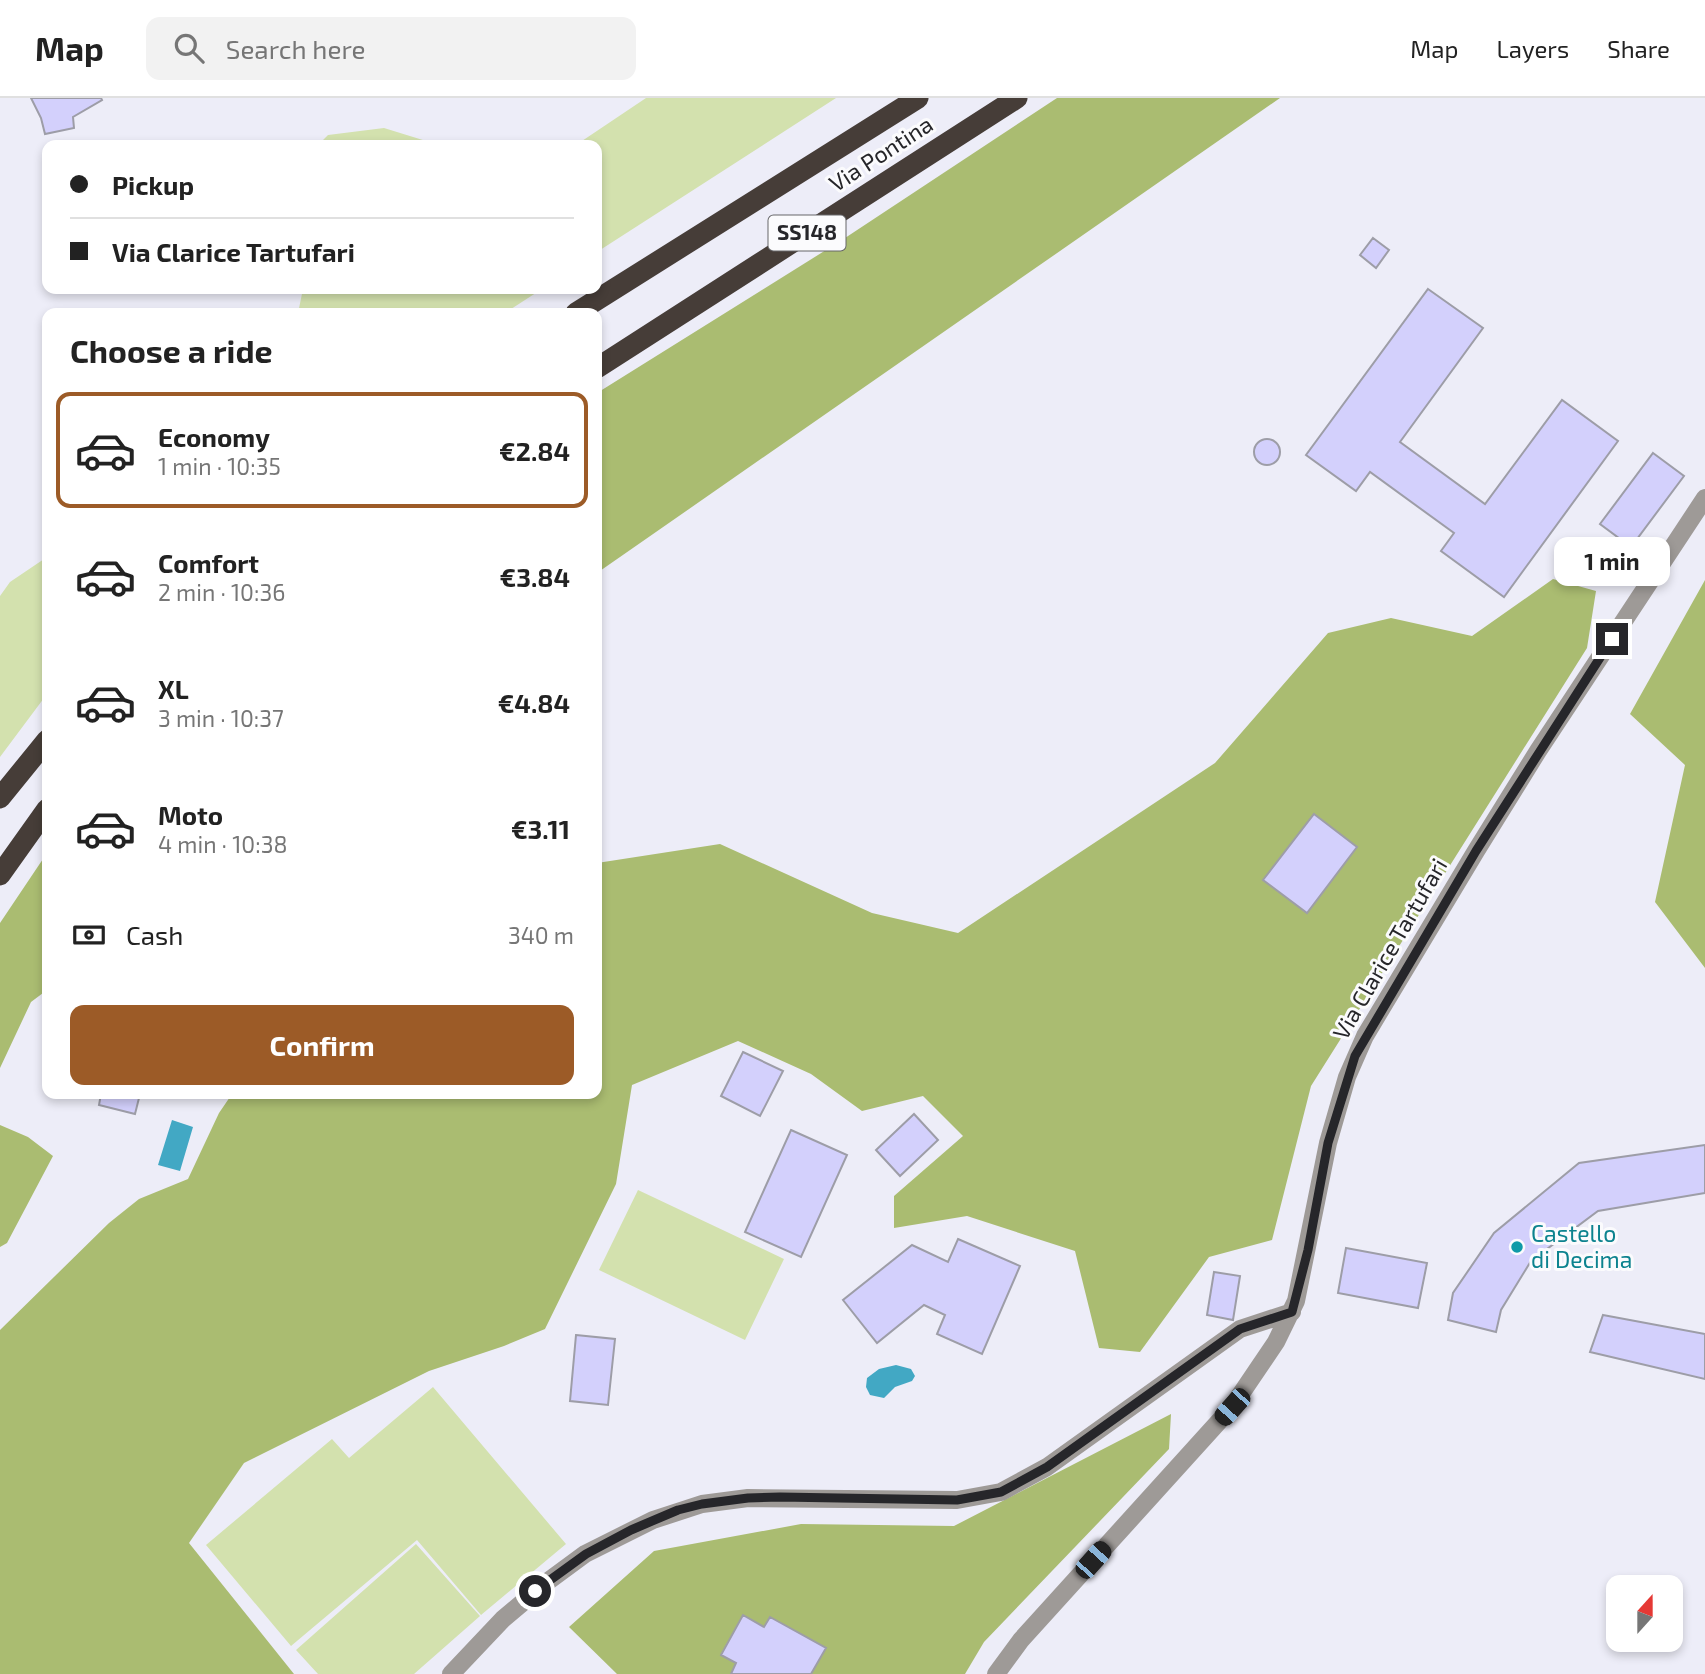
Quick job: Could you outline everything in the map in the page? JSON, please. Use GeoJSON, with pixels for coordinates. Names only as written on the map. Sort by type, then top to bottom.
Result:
{"type":"FeatureCollection","features":[{"type":"Feature","properties":{"kind":"highway","name":"Via Pontina"},"geometry":{"type":"LineString","coordinates":[[584,308],[918,98]]}},
{"type":"Feature","properties":{"kind":"highway","name":"Via Pontina"},"geometry":{"type":"LineString","coordinates":[[602,365],[1017,98]]}},
{"type":"Feature","properties":{"kind":"highway"},"geometry":{"type":"LineString","coordinates":[[0,798],[42,746]]}},
{"type":"Feature","properties":{"kind":"highway"},"geometry":{"type":"LineString","coordinates":[[0,875],[42,816]]}},
{"type":"Feature","properties":{"kind":"street","name":"Via Clarice Tartufari"},"geometry":{"type":"LineString","coordinates":[[996,1674],[1021,1640],[1232,1407],[1276,1342],[1292,1312],[1308,1250],[1328,1143],[1347,1077],[1360,1046],[1524,773],[1705,498]]}},
{"type":"Feature","properties":{"kind":"street"},"geometry":{"type":"LineString","coordinates":[[451,1674],[503,1619],[539,1588],[586,1554],[653,1520],[702,1504],[748,1498],[945,1500],[1001,1492],[1047,1467],[1240,1329],[1292,1312]]}},
{"type":"Feature","properties":{"kind":"green space"},"geometry":{"type":"Polygon","coordinates":[[[646,98],[836,98],[602,249],[602,140],[583,140],[646,98]]]}},
{"type":"Feature","properties":{"kind":"green space"},"geometry":{"type":"Polygon","coordinates":[[[1057,98],[1280,98],[602,570],[602,390],[842,240],[1057,98]]]}},
{"type":"Feature","properties":{"kind":"green space"},"geometry":{"type":"Polygon","coordinates":[[[384,128],[423,140],[323,140],[328,135],[384,128]]]}},
{"type":"Feature","properties":{"kind":"green space"},"geometry":{"type":"Polygon","coordinates":[[[302,294],[534,294],[513,308],[299,308],[302,294]]]}},
{"type":"Feature","properties":{"kind":"green space"},"geometry":{"type":"Polygon","coordinates":[[[42,560],[42,701],[0,757],[0,596],[10,582],[42,560]]]}},
{"type":"Feature","properties":{"kind":"green space"},"geometry":{"type":"Polygon","coordinates":[[[1553,579],[1596,591],[1587,648],[1311,1086],[1272,1240],[1209,1257],[1140,1352],[1099,1348],[1075,1251],[967,1216],[894,1228],[894,1196],[963,1136],[923,1096],[862,1111],[811,1074],[738,1041],[632,1085],[616,1184],[545,1329],[429,1371],[244,1463],[189,1543],[294,1674],[0,1674],[0,1330],[109,1223],[139,1199],[188,1179],[219,1113],[229,1099],[602,1099],[602,862],[720,844],[872,913],[958,933],[1215,763],[1328,633],[1391,618],[1472,636],[1553,579]],[[1314,814],[1264,880],[1306,913],[1357,847],[1314,814]]]}},
{"type":"Feature","properties":{"kind":"green space"},"geometry":{"type":"Polygon","coordinates":[[[1705,580],[1705,968],[1655,902],[1685,765],[1630,714],[1705,580]]]}},
{"type":"Feature","properties":{"kind":"green space"},"geometry":{"type":"Polygon","coordinates":[[[42,860],[42,994],[31,1002],[0,1068],[0,923],[42,860]]]}},
{"type":"Feature","properties":{"kind":"green space"},"geometry":{"type":"Polygon","coordinates":[[[0,1125],[28,1137],[53,1156],[7,1243],[0,1247],[0,1125]]]}},
{"type":"Feature","properties":{"kind":"green space"},"geometry":{"type":"Polygon","coordinates":[[[638,1190],[784,1259],[745,1340],[599,1270],[638,1190]]]}},
{"type":"Feature","properties":{"kind":"green space"},"geometry":{"type":"Polygon","coordinates":[[[433,1387],[566,1544],[481,1615],[417,1540],[291,1646],[206,1545],[332,1439],[349,1458],[433,1387]]]}},
{"type":"Feature","properties":{"kind":"green space"},"geometry":{"type":"Polygon","coordinates":[[[1171,1414],[1169,1449],[984,1642],[965,1674],[811,1674],[826,1648],[764,1627],[743,1615],[721,1654],[736,1663],[731,1674],[617,1674],[569,1627],[654,1551],[801,1524],[954,1526],[1171,1414]]]}},
{"type":"Feature","properties":{"kind":"green space"},"geometry":{"type":"Polygon","coordinates":[[[416,1544],[480,1616],[414,1674],[318,1674],[296,1650],[416,1544]]]}},
{"type":"Feature","properties":{"kind":"water"},"geometry":{"type":"Polygon","coordinates":[[[172,1120],[193,1127],[180,1171],[158,1165],[172,1120]]]}},
{"type":"Feature","properties":{"kind":"water"},"geometry":{"type":"Polygon","coordinates":[[[896,1365],[911,1369],[915,1376],[912,1381],[895,1387],[884,1398],[870,1395],[866,1387],[867,1378],[879,1369],[896,1365]]]}},
{"type":"Feature","properties":{"kind":"building"},"geometry":{"type":"Polygon","coordinates":[[[31,98],[102,100],[73,117],[74,128],[45,134],[31,98]]]}},
{"type":"Feature","properties":{"kind":"building"},"geometry":{"type":"Polygon","coordinates":[[[1373,238],[1389,250],[1376,268],[1360,255],[1373,238]]]}},
{"type":"Feature","properties":{"kind":"building"},"geometry":{"type":"Polygon","coordinates":[[[1428,289],[1483,328],[1400,442],[1485,504],[1562,400],[1618,441],[1504,597],[1441,551],[1454,533],[1370,472],[1356,491],[1306,455],[1428,289]]]}},
{"type":"Feature","properties":{"kind":"building"},"geometry":{"type":"Polygon","coordinates":[[[1267,439],[1276,443],[1280,452],[1276,461],[1267,465],[1258,461],[1254,452],[1258,443],[1267,439]]]}},
{"type":"Feature","properties":{"kind":"building"},"geometry":{"type":"Polygon","coordinates":[[[1653,453],[1684,476],[1631,547],[1600,524],[1653,453]]]}},
{"type":"Feature","properties":{"kind":"building"},"geometry":{"type":"Polygon","coordinates":[[[1314,814],[1357,847],[1307,913],[1263,880],[1314,814]]]}},
{"type":"Feature","properties":{"kind":"building"},"geometry":{"type":"Polygon","coordinates":[[[743,1052],[783,1071],[760,1116],[721,1096],[743,1052]]]}},
{"type":"Feature","properties":{"kind":"building"},"geometry":{"type":"Polygon","coordinates":[[[100,1099],[139,1099],[135,1114],[99,1105],[100,1099]]]}},
{"type":"Feature","properties":{"kind":"building"},"geometry":{"type":"Polygon","coordinates":[[[914,1114],[938,1140],[900,1176],[876,1150],[914,1114]]]}},
{"type":"Feature","properties":{"kind":"building"},"geometry":{"type":"Polygon","coordinates":[[[791,1130],[847,1155],[801,1257],[745,1232],[791,1130]]]}},
{"type":"Feature","properties":{"kind":"building","name":"Castello di Decima"},"geometry":{"type":"Polygon","coordinates":[[[1705,1145],[1705,1193],[1598,1211],[1531,1261],[1501,1310],[1496,1332],[1448,1320],[1453,1293],[1494,1233],[1579,1163],[1705,1145]]]}},
{"type":"Feature","properties":{"kind":"building"},"geometry":{"type":"Polygon","coordinates":[[[958,1239],[1020,1266],[982,1354],[937,1334],[945,1315],[924,1305],[877,1343],[843,1300],[912,1245],[948,1262],[958,1239]]]}},
{"type":"Feature","properties":{"kind":"building"},"geometry":{"type":"Polygon","coordinates":[[[1346,1248],[1427,1263],[1418,1308],[1338,1293],[1346,1248]]]}},
{"type":"Feature","properties":{"kind":"building"},"geometry":{"type":"Polygon","coordinates":[[[1214,1272],[1240,1276],[1233,1320],[1207,1315],[1214,1272]]]}},
{"type":"Feature","properties":{"kind":"building","name":"Castello di Decima"},"geometry":{"type":"Polygon","coordinates":[[[1603,1315],[1705,1334],[1705,1379],[1590,1352],[1603,1315]]]}},
{"type":"Feature","properties":{"kind":"building"},"geometry":{"type":"Polygon","coordinates":[[[576,1335],[615,1339],[608,1405],[570,1401],[576,1335]]]}},
{"type":"Feature","properties":{"kind":"building"},"geometry":{"type":"Polygon","coordinates":[[[743,1615],[764,1627],[770,1617],[826,1648],[811,1674],[731,1674],[736,1663],[721,1655],[743,1615]]]}},
{"type":"Feature","properties":{"kind":"place","name":"Castello di Decima"},"geometry":{"type":"Point","coordinates":[1517,1247]}},
{"type":"Feature","properties":{"kind":"route"},"geometry":{"type":"LineString","coordinates":[[535,1591],[586,1554],[631,1530],[678,1510],[702,1504],[780,1497],[957,1500],[1001,1492],[1047,1467],[1240,1329],[1292,1312],[1301,1284],[1328,1143],[1355,1056],[1476,851],[1612,639]]}}]}
